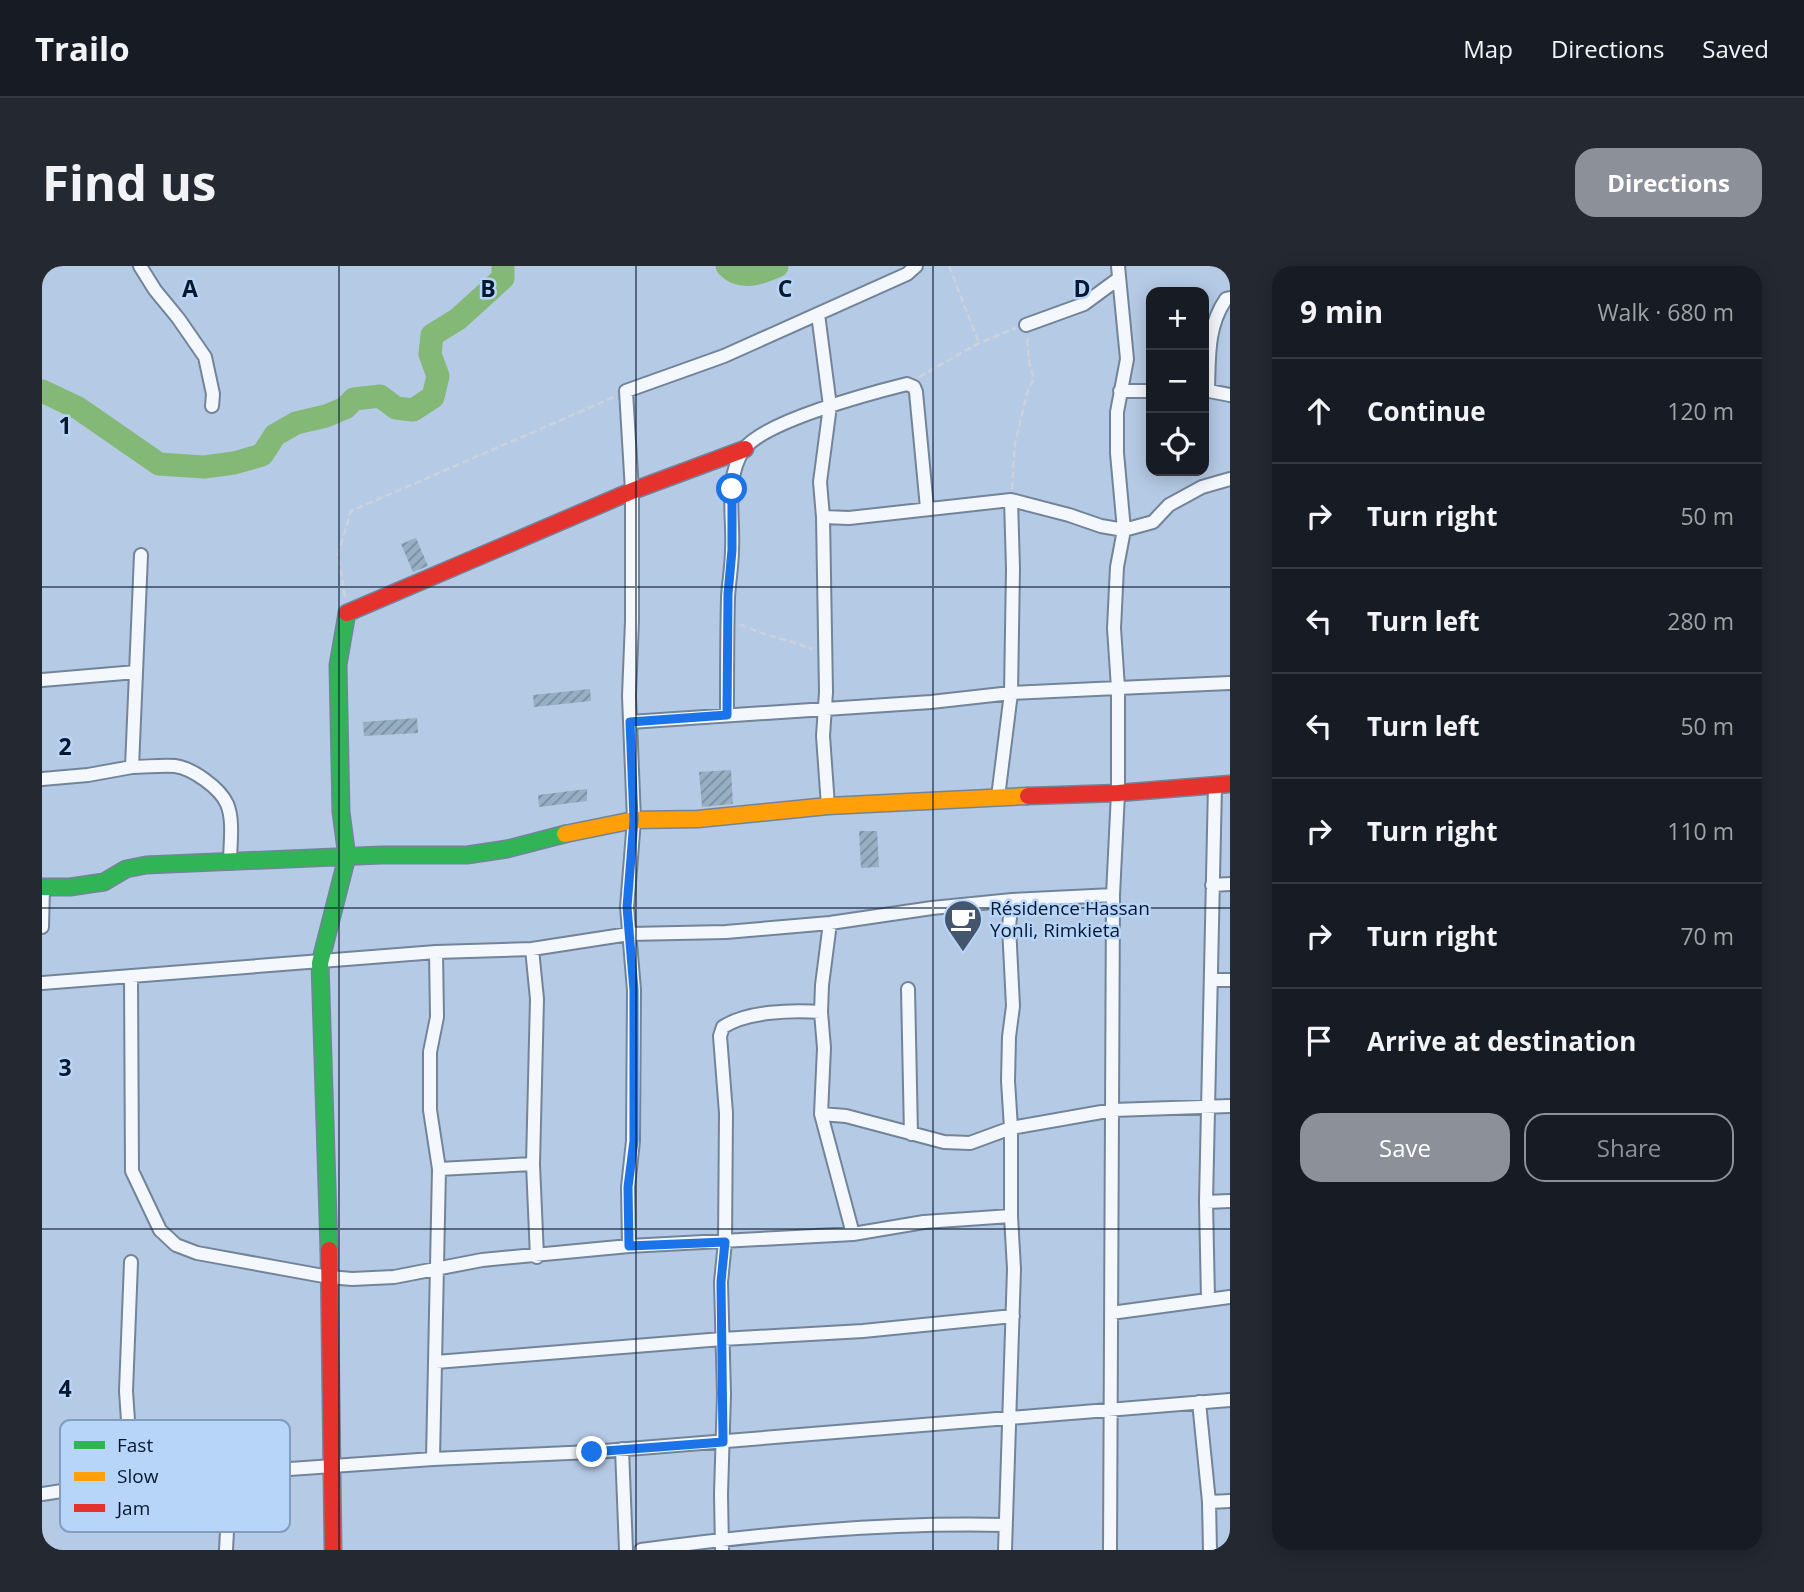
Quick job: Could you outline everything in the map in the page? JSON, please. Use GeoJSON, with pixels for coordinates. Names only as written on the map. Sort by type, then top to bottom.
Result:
{"type":"FeatureCollection","features":[{"type":"Feature","properties":{"kind":"street"},"geometry":{"type":"LineString","coordinates":[[140,266],[205,357],[213,394],[212,406]]}},
{"type":"Feature","properties":{"kind":"street"},"geometry":{"type":"LineString","coordinates":[[629,1246],[628,1187],[634,1141],[634,990],[627,907],[634,820],[630,722],[632,491],[626,391],[724,356],[907,274],[916,266]]}},
{"type":"Feature","properties":{"kind":"street"},"geometry":{"type":"LineString","coordinates":[[1026,325],[1084,304],[1118,273]]}},
{"type":"Feature","properties":{"kind":"street"},"geometry":{"type":"LineString","coordinates":[[1110,1550],[1113,895],[1118,793],[1118,688],[1114,628],[1117,567],[1124,530],[1116,412],[1127,359],[1118,273]]}},
{"type":"Feature","properties":{"kind":"street"},"geometry":{"type":"LineString","coordinates":[[1209,351],[1218,311],[1226,299],[1230,298]]}},
{"type":"Feature","properties":{"kind":"street"},"geometry":{"type":"LineString","coordinates":[[818,314],[830,405],[820,482],[826,709],[823,736],[828,806]]}},
{"type":"Feature","properties":{"kind":"street"},"geometry":{"type":"LineString","coordinates":[[332,1550],[330,1277],[320,963],[347,857],[341,812],[338,665],[347,613],[632,491],[744,449],[772,431],[830,405],[907,384],[914,387],[916,393],[927,508]]}},
{"type":"Feature","properties":{"kind":"street"},"geometry":{"type":"LineString","coordinates":[[1120,391],[1146,391]]}},
{"type":"Feature","properties":{"kind":"street"},"geometry":{"type":"LineString","coordinates":[[1209,391],[1230,395]]}},
{"type":"Feature","properties":{"kind":"street"},"geometry":{"type":"LineString","coordinates":[[727,715],[732,489],[744,449]]}},
{"type":"Feature","properties":{"kind":"street"},"geometry":{"type":"LineString","coordinates":[[823,517],[849,518],[1011,500],[1124,530],[1153,522],[1169,505],[1202,487],[1230,479]]}},
{"type":"Feature","properties":{"kind":"street"},"geometry":{"type":"LineString","coordinates":[[998,797],[1012,693],[1011,500]]}},
{"type":"Feature","properties":{"kind":"street"},"geometry":{"type":"LineString","coordinates":[[132,767],[141,555]]}},
{"type":"Feature","properties":{"kind":"street"},"geometry":{"type":"LineString","coordinates":[[42,681],[136,672]]}},
{"type":"Feature","properties":{"kind":"street"},"geometry":{"type":"LineString","coordinates":[[630,722],[931,702],[1012,693],[1230,683]]}},
{"type":"Feature","properties":{"kind":"street"},"geometry":{"type":"LineString","coordinates":[[42,779],[88,775],[132,767],[177,766],[204,779],[217,790],[227,804],[230,818],[230,863]]}},
{"type":"Feature","properties":{"kind":"street"},"geometry":{"type":"LineString","coordinates":[[42,927],[43,887],[70,887],[104,882],[126,870],[146,865],[467,855],[507,849],[587,828],[634,820],[698,818],[828,806],[1118,793],[1223,785],[1212,885],[1206,1202],[1208,1299]]}},
{"type":"Feature","properties":{"kind":"street"},"geometry":{"type":"LineString","coordinates":[[1212,885],[1230,884]]}},
{"type":"Feature","properties":{"kind":"street"},"geometry":{"type":"LineString","coordinates":[[42,983],[436,952],[533,949],[629,934],[726,932],[830,923],[1012,900],[1113,895]]}},
{"type":"Feature","properties":{"kind":"street"},"geometry":{"type":"LineString","coordinates":[[1006,1550],[1014,1269],[1009,1070],[1013,998],[1009,926],[1012,900]]}},
{"type":"Feature","properties":{"kind":"street"},"geometry":{"type":"LineString","coordinates":[[830,923],[821,1012],[824,1048],[821,1114],[853,1234]]}},
{"type":"Feature","properties":{"kind":"street"},"geometry":{"type":"LineString","coordinates":[[533,949],[537,999],[533,1164],[537,1257]]}},
{"type":"Feature","properties":{"kind":"street"},"geometry":{"type":"LineString","coordinates":[[433,1459],[439,1169],[430,1110],[430,1052],[437,1017],[436,952]]}},
{"type":"Feature","properties":{"kind":"street"},"geometry":{"type":"LineString","coordinates":[[131,975],[132,1171],[160,1230],[176,1245],[197,1253],[352,1279],[394,1277],[482,1260],[537,1257],[629,1246],[853,1234],[924,1222],[1011,1216]]}},
{"type":"Feature","properties":{"kind":"street"},"geometry":{"type":"LineString","coordinates":[[1211,980],[1230,980]]}},
{"type":"Feature","properties":{"kind":"street"},"geometry":{"type":"LineString","coordinates":[[908,989],[911,1134]]}},
{"type":"Feature","properties":{"kind":"street"},"geometry":{"type":"LineString","coordinates":[[722,1545],[721,1282],[725,1242],[726,1113],[720,1036],[723,1027],[729,1023],[766,1014],[795,1010],[821,1012]]}},
{"type":"Feature","properties":{"kind":"street"},"geometry":{"type":"LineString","coordinates":[[821,1114],[846,1116],[944,1142],[970,1143],[1011,1128],[1114,1110],[1230,1106]]}},
{"type":"Feature","properties":{"kind":"street"},"geometry":{"type":"LineString","coordinates":[[439,1169],[533,1164]]}},
{"type":"Feature","properties":{"kind":"street"},"geometry":{"type":"LineString","coordinates":[[1206,1202],[1230,1200]]}},
{"type":"Feature","properties":{"kind":"street"},"geometry":{"type":"LineString","coordinates":[[128,1420],[126,1391],[131,1262]]}},
{"type":"Feature","properties":{"kind":"street"},"geometry":{"type":"LineString","coordinates":[[1111,1313],[1230,1297]]}},
{"type":"Feature","properties":{"kind":"street"},"geometry":{"type":"LineString","coordinates":[[436,1362],[722,1339],[863,1331],[1013,1317]]}},
{"type":"Feature","properties":{"kind":"street"},"geometry":{"type":"LineString","coordinates":[[290,1469],[622,1450],[1230,1400]]}},
{"type":"Feature","properties":{"kind":"street"},"geometry":{"type":"LineString","coordinates":[[1199,1402],[1209,1502],[1210,1550]]}},
{"type":"Feature","properties":{"kind":"street"},"geometry":{"type":"LineString","coordinates":[[622,1450],[626,1550]]}},
{"type":"Feature","properties":{"kind":"street"},"geometry":{"type":"LineString","coordinates":[[42,1494],[60,1491]]}},
{"type":"Feature","properties":{"kind":"street"},"geometry":{"type":"LineString","coordinates":[[1209,1502],[1230,1501]]}},
{"type":"Feature","properties":{"kind":"street"},"geometry":{"type":"LineString","coordinates":[[641,1550],[942,1524],[1006,1525]]}},
{"type":"Feature","properties":{"kind":"street"},"geometry":{"type":"LineString","coordinates":[[226,1550],[227,1532]]}},
{"type":"Feature","properties":{"kind":"path"},"geometry":{"type":"LineString","coordinates":[[949,266],[979,343]]}},
{"type":"Feature","properties":{"kind":"path"},"geometry":{"type":"LineString","coordinates":[[907,384],[979,343],[1026,325],[1029,362],[1034,378],[1028,390],[1015,443],[1011,500]]}},
{"type":"Feature","properties":{"kind":"path"},"geometry":{"type":"LineString","coordinates":[[347,613],[338,555],[351,511],[626,391]]}},
{"type":"Feature","properties":{"kind":"path"},"geometry":{"type":"LineString","coordinates":[[728,618],[760,634],[793,641],[825,655]]}},
{"type":"Feature","properties":{"kind":"building"},"geometry":{"type":"Polygon","coordinates":[[[416,538],[428,566],[413,572],[401,544],[416,538]]]}},
{"type":"Feature","properties":{"kind":"building"},"geometry":{"type":"Polygon","coordinates":[[[590,689],[591,701],[534,707],[533,695],[590,689]]]}},
{"type":"Feature","properties":{"kind":"building"},"geometry":{"type":"Polygon","coordinates":[[[417,718],[418,733],[364,736],[363,722],[417,718]]]}},
{"type":"Feature","properties":{"kind":"building"},"geometry":{"type":"Polygon","coordinates":[[[731,770],[733,804],[702,807],[699,772],[731,770]]]}},
{"type":"Feature","properties":{"kind":"building"},"geometry":{"type":"Polygon","coordinates":[[[587,789],[587,801],[539,807],[538,795],[587,789]]]}},
{"type":"Feature","properties":{"kind":"building"},"geometry":{"type":"Polygon","coordinates":[[[859,831],[877,831],[879,867],[861,868],[859,831]]]}},
{"type":"Feature","properties":{"kind":"waterway"},"geometry":{"type":"LineString","coordinates":[[42,391],[78,408],[159,464],[204,467],[234,463],[262,455],[275,435],[296,423],[345,408],[354,399],[380,396],[396,408],[413,410],[433,397],[438,376],[430,354],[432,335],[458,319],[503,278],[503,266]]}},
{"type":"Feature","properties":{"kind":"waterway"},"geometry":{"type":"LineString","coordinates":[[727,266],[733,271],[745,274],[758,273],[777,266]]}},
{"type":"Feature","properties":{"kind":"traffic: fast"},"geometry":{"type":"LineString","coordinates":[[329,1250],[320,963],[347,857],[341,812],[338,665],[347,613]]}},
{"type":"Feature","properties":{"kind":"traffic: fast"},"geometry":{"type":"LineString","coordinates":[[42,887],[70,887],[104,882],[126,869],[146,865],[381,855],[467,855],[507,849],[565,834]]}},
{"type":"Feature","properties":{"kind":"traffic: slow"},"geometry":{"type":"LineString","coordinates":[[565,834],[634,820],[698,819],[828,806],[1028,796]]}},
{"type":"Feature","properties":{"kind":"traffic: jam"},"geometry":{"type":"LineString","coordinates":[[347,613],[632,491],[745,449]]}},
{"type":"Feature","properties":{"kind":"traffic: jam"},"geometry":{"type":"LineString","coordinates":[[1028,796],[1118,793],[1230,784]]}},
{"type":"Feature","properties":{"kind":"traffic: jam"},"geometry":{"type":"LineString","coordinates":[[329,1250],[333,1550]]}},
{"type":"Feature","properties":{"kind":"place","name":"Résidence Hassan Yonli, Rimkieta"},"geometry":{"type":"Point","coordinates":[963,953]}},
{"type":"Feature","properties":{"kind":"route"},"geometry":{"type":"LineString","coordinates":[[592,1452],[723,1442],[721,1282],[725,1242],[629,1246],[628,1187],[634,1141],[634,990],[627,907],[634,820],[630,722],[727,715],[732,489]]}}]}
